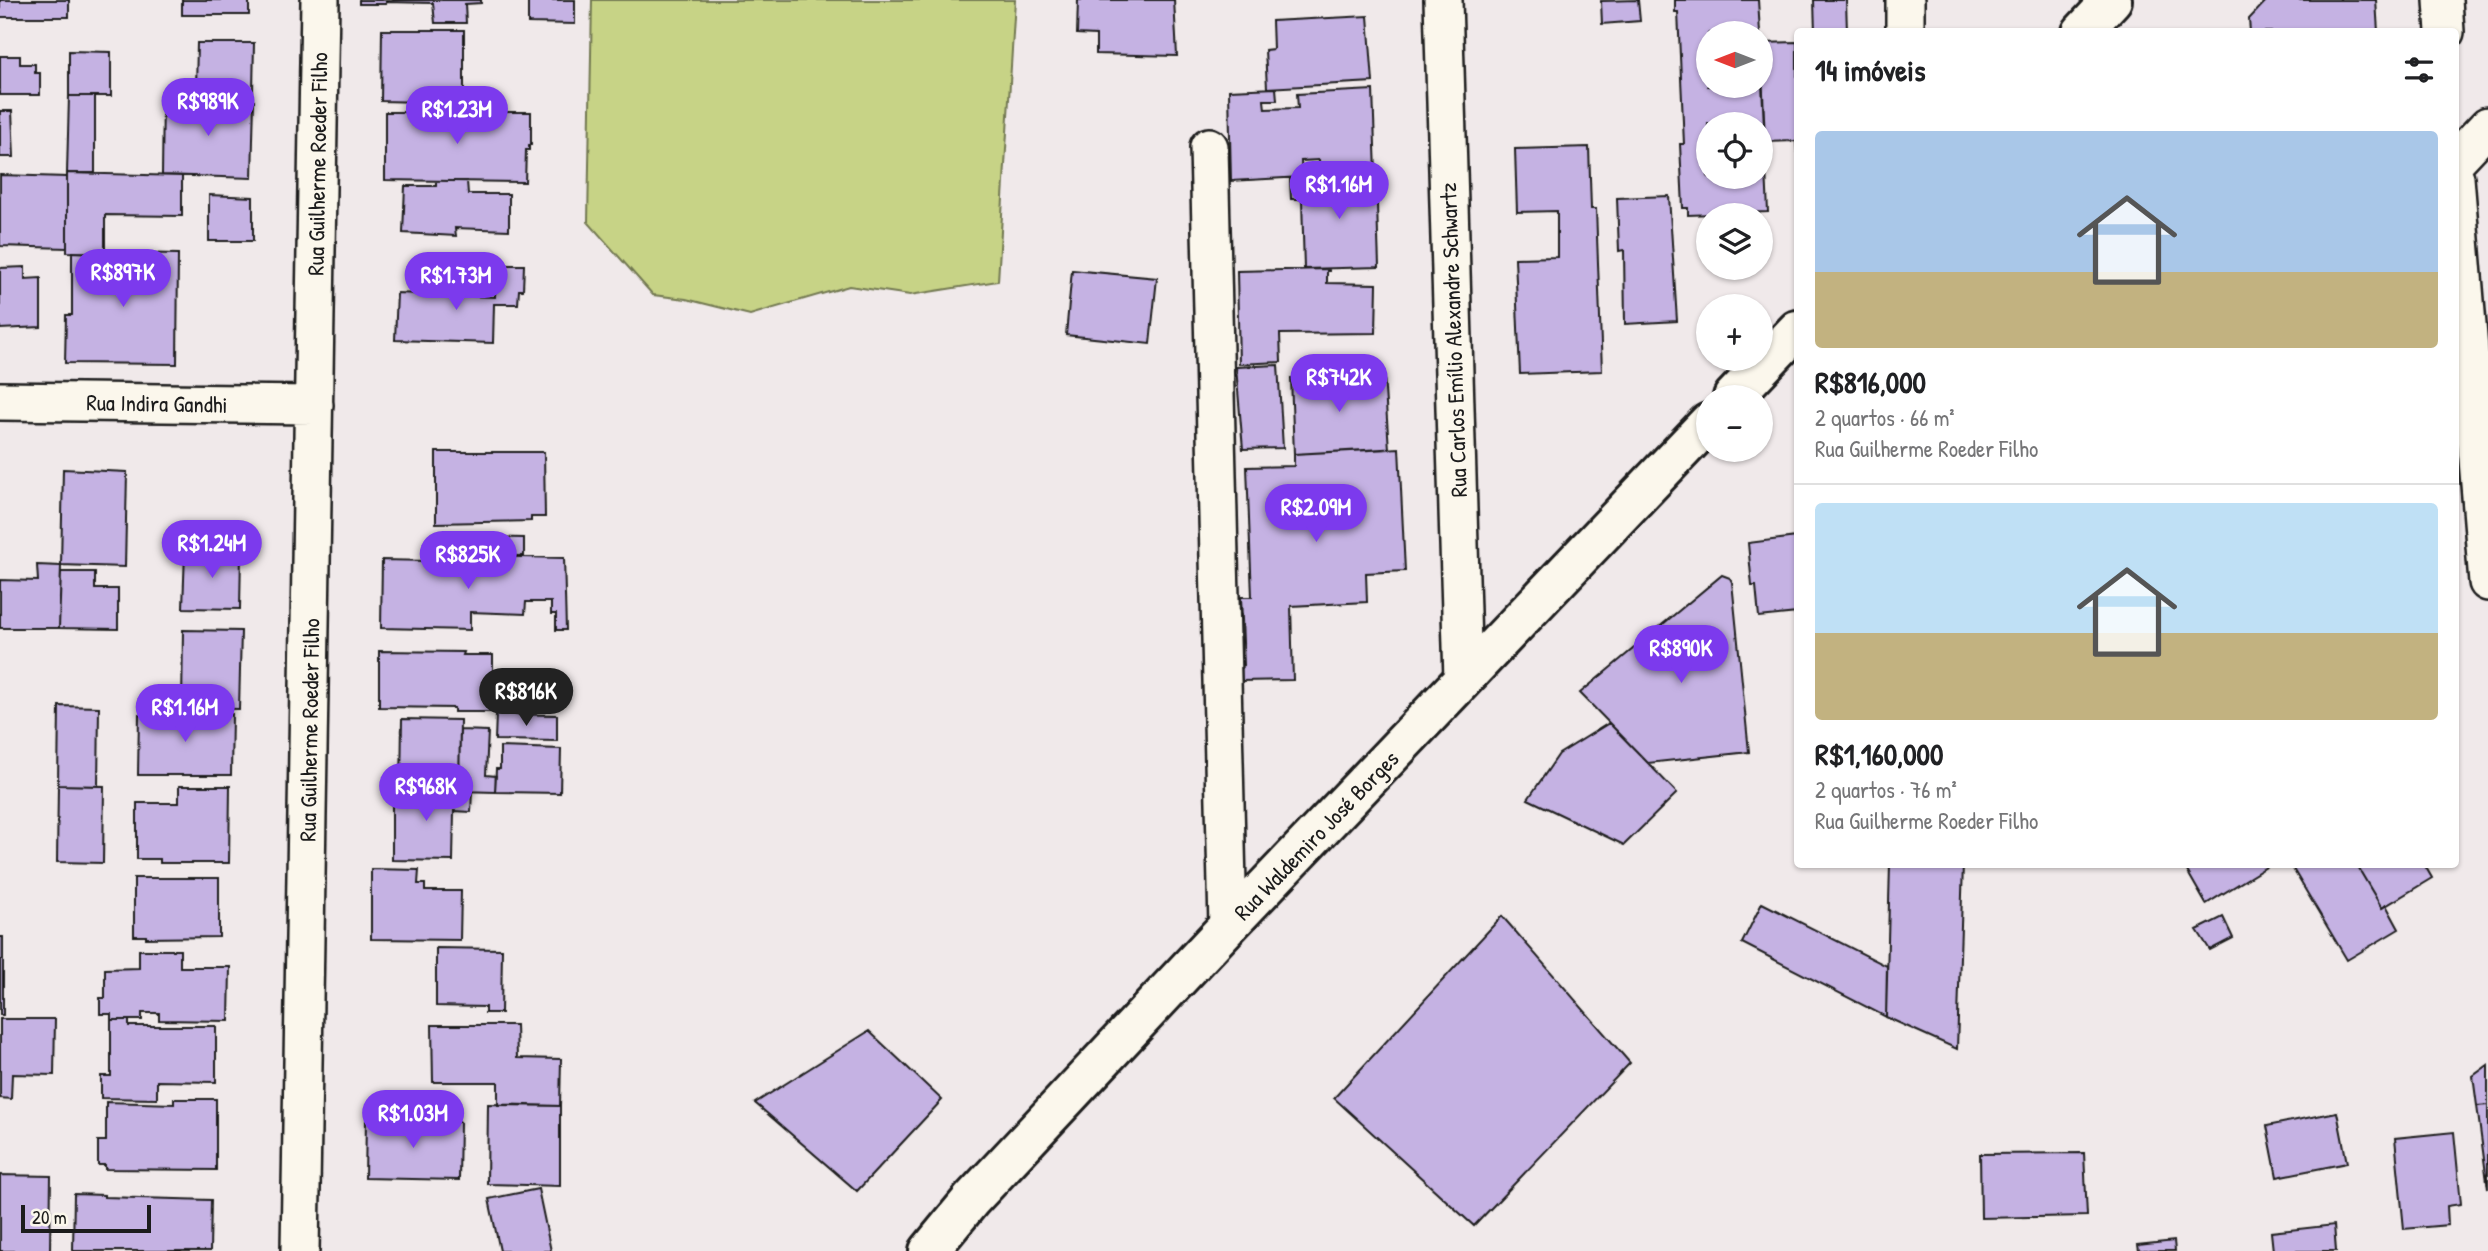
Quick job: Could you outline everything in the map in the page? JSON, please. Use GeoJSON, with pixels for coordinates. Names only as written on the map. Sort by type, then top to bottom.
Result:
{"type":"FeatureCollection","features":[{"type":"Feature","properties":{"kind":"main road"},"geometry":{"type":"LineString","coordinates":[[2086,28],[2112,0]]}},
{"type":"Feature","properties":{"kind":"main road"},"geometry":{"type":"LineString","coordinates":[[1744,385],[1794,333]]}},
{"type":"Feature","properties":{"kind":"main road","name":"Rua Waldemiro José Borges"},"geometry":{"type":"LineString","coordinates":[[929,1251],[971,1200],[1228,926],[1696,436]]}},
{"type":"Feature","properties":{"kind":"street","name":"Rua Guilherme Roeder Filho"},"geometry":{"type":"LineString","coordinates":[[300,1251],[320,0]]}},
{"type":"Feature","properties":{"kind":"street","name":"Rua Carlos Emílio Alexandre Schwartz"},"geometry":{"type":"LineString","coordinates":[[1443,0],[1463,680]]}},
{"type":"Feature","properties":{"kind":"street"},"geometry":{"type":"LineString","coordinates":[[1905,0],[1905,28]]}},
{"type":"Feature","properties":{"kind":"street"},"geometry":{"type":"LineString","coordinates":[[2443,0],[2445,28]]}},
{"type":"Feature","properties":{"kind":"street"},"geometry":{"type":"LineString","coordinates":[[2459,157],[2488,126]]}},
{"type":"Feature","properties":{"kind":"street"},"geometry":{"type":"LineString","coordinates":[[1209,147],[1228,926]]}},
{"type":"Feature","properties":{"kind":"street"},"geometry":{"type":"LineString","coordinates":[[2459,227],[2488,582]]}},
{"type":"Feature","properties":{"kind":"street","name":"Rua Indira Gandhi"},"geometry":{"type":"LineString","coordinates":[[0,401],[314,405]]}},
{"type":"Feature","properties":{"kind":"green space"},"geometry":{"type":"Polygon","coordinates":[[[592,0],[1015,0],[998,281],[910,295],[849,286],[750,315],[686,299],[653,295],[588,222],[592,0]]]}},
{"type":"Feature","properties":{"kind":"building"},"geometry":{"type":"Polygon","coordinates":[[[0,0],[69,0],[69,17],[0,17],[0,0]]]}},
{"type":"Feature","properties":{"kind":"building"},"geometry":{"type":"Polygon","coordinates":[[[182,0],[249,0],[249,15],[182,15],[182,0]]]}},
{"type":"Feature","properties":{"kind":"building"},"geometry":{"type":"Polygon","coordinates":[[[359,0],[481,0],[481,3],[465,4],[466,23],[435,23],[433,3],[359,4],[359,0]]]}},
{"type":"Feature","properties":{"kind":"building"},"geometry":{"type":"Polygon","coordinates":[[[528,0],[575,0],[575,24],[528,23],[528,0]]]}},
{"type":"Feature","properties":{"kind":"building"},"geometry":{"type":"Polygon","coordinates":[[[1078,0],[1174,0],[1177,56],[1096,54],[1096,35],[1077,34],[1078,0]]]}},
{"type":"Feature","properties":{"kind":"building"},"geometry":{"type":"Polygon","coordinates":[[[1638,0],[1640,21],[1602,24],[1601,1],[1638,0]]]}},
{"type":"Feature","properties":{"kind":"building"},"geometry":{"type":"Polygon","coordinates":[[[1675,0],[1758,0],[1759,21],[1696,21],[1696,98],[1763,98],[1763,112],[1696,112],[1696,189],[1767,189],[1768,203],[1696,203],[1696,215],[1688,215],[1688,208],[1683,208],[1680,144],[1684,144],[1678,12],[1675,12],[1675,0]]]}},
{"type":"Feature","properties":{"kind":"building"},"geometry":{"type":"Polygon","coordinates":[[[1814,0],[1846,0],[1847,28],[1815,28],[1814,0]]]}},
{"type":"Feature","properties":{"kind":"building"},"geometry":{"type":"Polygon","coordinates":[[[2267,0],[2376,0],[2378,28],[2250,28],[2249,19],[2267,0]]]}},
{"type":"Feature","properties":{"kind":"building"},"geometry":{"type":"Polygon","coordinates":[[[1368,16],[1373,82],[1267,88],[1265,50],[1273,49],[1272,21],[1368,16]]]}},
{"type":"Feature","properties":{"kind":"building"},"geometry":{"type":"Polygon","coordinates":[[[382,30],[464,30],[464,103],[381,101],[382,30]]]}},
{"type":"Feature","properties":{"kind":"building"},"geometry":{"type":"Polygon","coordinates":[[[1794,42],[1794,141],[1773,142],[1773,112],[1764,112],[1763,98],[1773,98],[1773,43],[1794,42]]]}},
{"type":"Feature","properties":{"kind":"building"},"geometry":{"type":"Polygon","coordinates":[[[197,43],[254,43],[253,91],[196,90],[197,43]]]}},
{"type":"Feature","properties":{"kind":"building"},"geometry":{"type":"Polygon","coordinates":[[[69,51],[111,52],[111,96],[69,96],[69,51]]]}},
{"type":"Feature","properties":{"kind":"building"},"geometry":{"type":"Polygon","coordinates":[[[0,56],[20,56],[20,64],[35,64],[35,73],[40,73],[40,95],[0,95],[0,56]]]}},
{"type":"Feature","properties":{"kind":"building"},"geometry":{"type":"Polygon","coordinates":[[[1276,88],[1277,100],[1264,100],[1265,109],[1298,108],[1297,94],[1373,90],[1376,173],[1320,176],[1319,160],[1301,161],[1302,177],[1231,181],[1229,90],[1276,88]]]}},
{"type":"Feature","properties":{"kind":"building"},"geometry":{"type":"Polygon","coordinates":[[[69,96],[95,96],[95,173],[67,173],[69,96]]]}},
{"type":"Feature","properties":{"kind":"building"},"geometry":{"type":"Polygon","coordinates":[[[163,98],[254,101],[252,178],[162,175],[163,98]]]}},
{"type":"Feature","properties":{"kind":"building"},"geometry":{"type":"Polygon","coordinates":[[[0,111],[12,111],[14,157],[0,157],[0,111]]]}},
{"type":"Feature","properties":{"kind":"building"},"geometry":{"type":"Polygon","coordinates":[[[385,112],[531,112],[531,145],[529,150],[526,150],[525,182],[385,180],[385,112]]]}},
{"type":"Feature","properties":{"kind":"building"},"geometry":{"type":"Polygon","coordinates":[[[1589,147],[1591,209],[1596,209],[1602,371],[1520,374],[1515,258],[1557,257],[1557,211],[1517,212],[1515,149],[1589,147]]]}},
{"type":"Feature","properties":{"kind":"building"},"geometry":{"type":"Polygon","coordinates":[[[67,173],[182,176],[182,216],[105,215],[105,253],[67,252],[67,173]]]}},
{"type":"Feature","properties":{"kind":"building"},"geometry":{"type":"Polygon","coordinates":[[[1376,173],[1379,267],[1304,269],[1302,199],[1291,199],[1290,178],[1376,173]]]}},
{"type":"Feature","properties":{"kind":"building"},"geometry":{"type":"Polygon","coordinates":[[[0,175],[67,177],[67,248],[0,246],[0,175]]]}},
{"type":"Feature","properties":{"kind":"building"},"geometry":{"type":"Polygon","coordinates":[[[436,181],[467,181],[468,194],[509,194],[509,230],[455,228],[456,236],[403,233],[405,186],[436,186],[436,181]]]}},
{"type":"Feature","properties":{"kind":"building"},"geometry":{"type":"Polygon","coordinates":[[[209,195],[253,197],[253,241],[209,241],[209,195]]]}},
{"type":"Feature","properties":{"kind":"building"},"geometry":{"type":"Polygon","coordinates":[[[1669,196],[1677,321],[1625,324],[1624,250],[1619,251],[1617,198],[1669,196]]]}},
{"type":"Feature","properties":{"kind":"building"},"geometry":{"type":"Polygon","coordinates":[[[72,252],[178,254],[177,364],[65,363],[66,315],[72,315],[72,252]]]}},
{"type":"Feature","properties":{"kind":"building"},"geometry":{"type":"Polygon","coordinates":[[[496,265],[524,265],[523,290],[519,290],[518,304],[494,304],[493,343],[395,340],[397,293],[495,297],[496,265]]]}},
{"type":"Feature","properties":{"kind":"building"},"geometry":{"type":"Polygon","coordinates":[[[25,267],[25,279],[41,278],[41,327],[0,329],[0,268],[25,267]]]}},
{"type":"Feature","properties":{"kind":"building"},"geometry":{"type":"Polygon","coordinates":[[[1329,269],[1327,283],[1377,284],[1376,333],[1280,334],[1281,362],[1239,364],[1237,271],[1329,269]]]}},
{"type":"Feature","properties":{"kind":"building"},"geometry":{"type":"Polygon","coordinates":[[[1072,270],[1157,278],[1150,344],[1066,335],[1072,270]]]}},
{"type":"Feature","properties":{"kind":"building"},"geometry":{"type":"Polygon","coordinates":[[[1278,365],[1283,448],[1243,449],[1236,367],[1278,365]]]}},
{"type":"Feature","properties":{"kind":"building"},"geometry":{"type":"Polygon","coordinates":[[[1384,375],[1389,449],[1294,454],[1291,378],[1384,375]]]}},
{"type":"Feature","properties":{"kind":"building"},"geometry":{"type":"Polygon","coordinates":[[[1399,448],[1405,571],[1366,573],[1367,602],[1291,606],[1293,680],[1240,681],[1239,665],[1244,665],[1241,597],[1252,597],[1247,467],[1294,466],[1294,454],[1399,448]]]}},
{"type":"Feature","properties":{"kind":"building"},"geometry":{"type":"Polygon","coordinates":[[[436,452],[544,452],[545,517],[531,517],[531,521],[436,523],[436,452]]]}},
{"type":"Feature","properties":{"kind":"building"},"geometry":{"type":"Polygon","coordinates":[[[63,469],[127,472],[125,567],[61,565],[63,469]]]}},
{"type":"Feature","properties":{"kind":"building"},"geometry":{"type":"Polygon","coordinates":[[[479,537],[524,538],[524,556],[480,556],[479,537]]]}},
{"type":"Feature","properties":{"kind":"building"},"geometry":{"type":"Polygon","coordinates":[[[1794,537],[1794,613],[1759,617],[1756,586],[1752,586],[1748,543],[1794,537]]]}},
{"type":"Feature","properties":{"kind":"building"},"geometry":{"type":"Polygon","coordinates":[[[185,552],[241,552],[240,609],[183,608],[185,552]]]}},
{"type":"Feature","properties":{"kind":"building"},"geometry":{"type":"Polygon","coordinates":[[[477,556],[564,558],[566,630],[556,630],[556,614],[551,614],[551,602],[526,602],[525,614],[470,612],[470,630],[381,628],[382,560],[478,562],[477,556]]]}},
{"type":"Feature","properties":{"kind":"building"},"geometry":{"type":"Polygon","coordinates":[[[37,565],[61,566],[59,628],[0,628],[0,580],[38,581],[37,565]]]}},
{"type":"Feature","properties":{"kind":"building"},"geometry":{"type":"Polygon","coordinates":[[[61,572],[95,572],[95,589],[118,589],[118,629],[59,628],[61,572]]]}},
{"type":"Feature","properties":{"kind":"building"},"geometry":{"type":"Polygon","coordinates":[[[1722,575],[1730,578],[1732,582],[1749,752],[1648,763],[1580,693],[1722,575]]]}},
{"type":"Feature","properties":{"kind":"building"},"geometry":{"type":"Polygon","coordinates":[[[183,630],[241,631],[239,709],[182,708],[183,630]]]}},
{"type":"Feature","properties":{"kind":"building"},"geometry":{"type":"Polygon","coordinates":[[[379,651],[493,655],[493,712],[454,712],[454,708],[379,707],[379,651]]]}},
{"type":"Feature","properties":{"kind":"building"},"geometry":{"type":"Polygon","coordinates":[[[59,706],[99,707],[98,786],[58,785],[59,706]]]}},
{"type":"Feature","properties":{"kind":"building"},"geometry":{"type":"Polygon","coordinates":[[[139,714],[232,714],[231,775],[138,775],[139,714]]]}},
{"type":"Feature","properties":{"kind":"building"},"geometry":{"type":"Polygon","coordinates":[[[496,714],[557,715],[557,741],[495,740],[496,714]]]}},
{"type":"Feature","properties":{"kind":"building"},"geometry":{"type":"Polygon","coordinates":[[[402,719],[460,720],[459,791],[401,790],[402,719]]]}},
{"type":"Feature","properties":{"kind":"building"},"geometry":{"type":"Polygon","coordinates":[[[1609,723],[1677,793],[1624,845],[1528,799],[1559,754],[1609,723]]]}},
{"type":"Feature","properties":{"kind":"building"},"geometry":{"type":"Polygon","coordinates":[[[460,730],[488,731],[486,775],[496,776],[495,792],[459,791],[460,730]]]}},
{"type":"Feature","properties":{"kind":"building"},"geometry":{"type":"Polygon","coordinates":[[[500,747],[561,749],[560,793],[495,792],[496,769],[500,769],[500,747]]]}},
{"type":"Feature","properties":{"kind":"building"},"geometry":{"type":"Polygon","coordinates":[[[58,785],[104,786],[103,863],[57,862],[58,785]]]}},
{"type":"Feature","properties":{"kind":"building"},"geometry":{"type":"Polygon","coordinates":[[[179,786],[230,786],[229,863],[160,863],[160,859],[137,859],[137,803],[179,803],[179,786]]]}},
{"type":"Feature","properties":{"kind":"building"},"geometry":{"type":"Polygon","coordinates":[[[392,790],[472,791],[471,812],[454,811],[453,861],[392,860],[392,790]]]}},
{"type":"Feature","properties":{"kind":"building"},"geometry":{"type":"Polygon","coordinates":[[[1890,868],[1963,868],[1957,1049],[1886,1017],[1890,868]]]}},
{"type":"Feature","properties":{"kind":"building"},"geometry":{"type":"Polygon","coordinates":[[[2185,868],[2264,868],[2206,904],[2185,868]]]}},
{"type":"Feature","properties":{"kind":"building"},"geometry":{"type":"Polygon","coordinates":[[[2292,868],[2358,868],[2382,908],[2386,905],[2399,929],[2347,960],[2292,868]]]}},
{"type":"Feature","properties":{"kind":"building"},"geometry":{"type":"Polygon","coordinates":[[[2358,868],[2426,868],[2432,878],[2382,908],[2358,868]]]}},
{"type":"Feature","properties":{"kind":"building"},"geometry":{"type":"Polygon","coordinates":[[[371,869],[419,870],[418,884],[425,884],[425,891],[461,891],[460,940],[371,939],[371,869]]]}},
{"type":"Feature","properties":{"kind":"building"},"geometry":{"type":"Polygon","coordinates":[[[134,878],[219,878],[219,937],[134,936],[134,878]]]}},
{"type":"Feature","properties":{"kind":"building"},"geometry":{"type":"Polygon","coordinates":[[[1762,903],[1887,966],[1886,1017],[1742,943],[1762,903]]]}},
{"type":"Feature","properties":{"kind":"building"},"geometry":{"type":"Polygon","coordinates":[[[1502,916],[1630,1063],[1474,1226],[1334,1098],[1502,916]]]}},
{"type":"Feature","properties":{"kind":"building"},"geometry":{"type":"Polygon","coordinates":[[[2223,917],[2233,938],[2210,950],[2197,930],[2223,917]]]}},
{"type":"Feature","properties":{"kind":"building"},"geometry":{"type":"Polygon","coordinates":[[[0,937],[3,937],[3,1015],[0,1015],[0,937]]]}},
{"type":"Feature","properties":{"kind":"building"},"geometry":{"type":"Polygon","coordinates":[[[436,948],[502,949],[501,1013],[485,1013],[485,1007],[436,1006],[436,948]]]}},
{"type":"Feature","properties":{"kind":"building"},"geometry":{"type":"Polygon","coordinates":[[[139,950],[180,950],[180,967],[230,967],[229,1021],[159,1020],[159,1013],[142,1013],[142,1020],[111,1020],[111,1014],[100,1014],[100,998],[105,998],[105,969],[139,968],[139,950]]]}},
{"type":"Feature","properties":{"kind":"building"},"geometry":{"type":"Polygon","coordinates":[[[0,1019],[55,1019],[54,1075],[12,1074],[11,1099],[0,1098],[0,1019]]]}},
{"type":"Feature","properties":{"kind":"building"},"geometry":{"type":"Polygon","coordinates":[[[111,1020],[129,1020],[129,1026],[216,1026],[216,1082],[157,1081],[157,1099],[101,1098],[101,1076],[111,1076],[111,1020]]]}},
{"type":"Feature","properties":{"kind":"building"},"geometry":{"type":"Polygon","coordinates":[[[432,1025],[516,1025],[517,1058],[561,1059],[560,1106],[498,1105],[498,1082],[433,1082],[432,1025]]]}},
{"type":"Feature","properties":{"kind":"building"},"geometry":{"type":"Polygon","coordinates":[[[869,1031],[942,1100],[857,1191],[755,1103],[869,1031]]]}},
{"type":"Feature","properties":{"kind":"building"},"geometry":{"type":"Polygon","coordinates":[[[2488,1065],[2488,1105],[2477,1106],[2473,1076],[2488,1065]]]}},
{"type":"Feature","properties":{"kind":"building"},"geometry":{"type":"Polygon","coordinates":[[[174,1099],[216,1099],[216,1170],[105,1169],[105,1165],[98,1165],[98,1141],[106,1141],[106,1102],[174,1104],[174,1099]]]}},
{"type":"Feature","properties":{"kind":"building"},"geometry":{"type":"Polygon","coordinates":[[[488,1104],[560,1106],[560,1186],[487,1184],[488,1104]]]}},
{"type":"Feature","properties":{"kind":"building"},"geometry":{"type":"Polygon","coordinates":[[[2488,1105],[2488,1189],[2477,1106],[2488,1105]]]}},
{"type":"Feature","properties":{"kind":"building"},"geometry":{"type":"Polygon","coordinates":[[[2337,1112],[2347,1163],[2277,1177],[2267,1126],[2337,1112]]]}},
{"type":"Feature","properties":{"kind":"building"},"geometry":{"type":"Polygon","coordinates":[[[366,1121],[460,1122],[459,1180],[365,1178],[366,1121]]]}},
{"type":"Feature","properties":{"kind":"building"},"geometry":{"type":"Polygon","coordinates":[[[2454,1132],[2461,1204],[2447,1206],[2448,1225],[2404,1229],[2395,1138],[2454,1132]]]}},
{"type":"Feature","properties":{"kind":"building"},"geometry":{"type":"Polygon","coordinates":[[[2084,1153],[2087,1216],[1981,1218],[1980,1154],[2084,1153]]]}},
{"type":"Feature","properties":{"kind":"building"},"geometry":{"type":"Polygon","coordinates":[[[0,1175],[51,1176],[50,1251],[0,1251],[0,1175]]]}},
{"type":"Feature","properties":{"kind":"building"},"geometry":{"type":"Polygon","coordinates":[[[538,1189],[551,1251],[500,1251],[489,1199],[538,1189]]]}},
{"type":"Feature","properties":{"kind":"building"},"geometry":{"type":"Polygon","coordinates":[[[74,1194],[211,1200],[210,1251],[73,1251],[74,1194]]]}},
{"type":"Feature","properties":{"kind":"building"},"geometry":{"type":"Polygon","coordinates":[[[2334,1225],[2336,1251],[2273,1251],[2271,1232],[2334,1225]]]}},
{"type":"Feature","properties":{"kind":"building"},"geometry":{"type":"Polygon","coordinates":[[[2174,1241],[2175,1251],[2139,1251],[2138,1245],[2174,1241]]]}}]}
